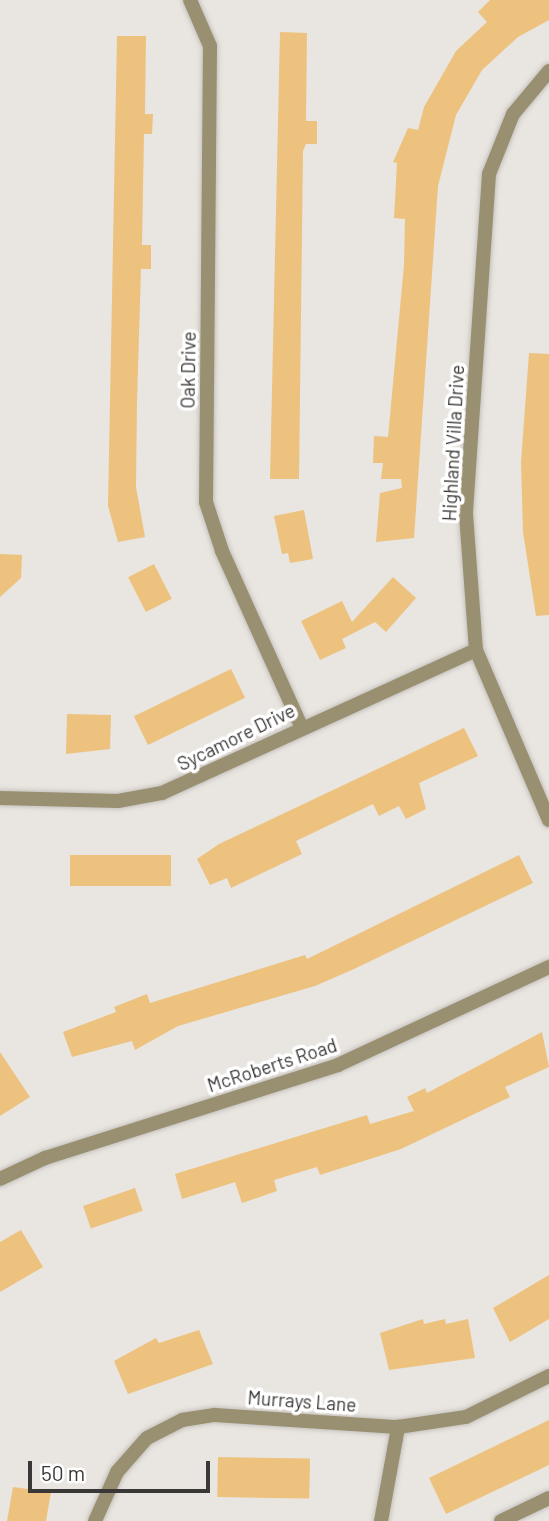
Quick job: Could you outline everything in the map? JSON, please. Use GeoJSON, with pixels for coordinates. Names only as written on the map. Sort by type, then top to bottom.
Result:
{"type":"FeatureCollection","features":[{"type":"Feature","properties":{"kind":"street","name":"Oak Drive"},"geometry":{"type":"LineString","coordinates":[[190,0],[210,46],[206,502],[222,551],[301,726]]}},
{"type":"Feature","properties":{"kind":"street","name":"Highland Villa Drive"},"geometry":{"type":"LineString","coordinates":[[549,71],[513,114],[489,174],[466,514],[476,650],[549,820]]}},
{"type":"Feature","properties":{"kind":"street","name":"Sycamore Drive"},"geometry":{"type":"LineString","coordinates":[[0,798],[118,801],[162,793],[301,726],[476,650]]}},
{"type":"Feature","properties":{"kind":"street","name":"McRoberts Road"},"geometry":{"type":"LineString","coordinates":[[0,1180],[45,1158],[338,1065],[549,967]]}},
{"type":"Feature","properties":{"kind":"street","name":"Murrays Lane"},"geometry":{"type":"LineString","coordinates":[[95,1521],[117,1472],[147,1438],[182,1420],[215,1415],[398,1427],[466,1417],[549,1376]]}},
{"type":"Feature","properties":{"kind":"street"},"geometry":{"type":"LineString","coordinates":[[381,1521],[398,1427]]}},
{"type":"Feature","properties":{"kind":"street"},"geometry":{"type":"LineString","coordinates":[[501,1521],[549,1498]]}},
{"type":"Feature","properties":{"kind":"building"},"geometry":{"type":"Polygon","coordinates":[[[490,0],[549,0],[549,20],[518,37],[482,70],[456,115],[438,186],[414,538],[376,542],[380,493],[402,488],[401,479],[381,479],[383,463],[373,463],[374,436],[388,437],[404,265],[405,219],[394,218],[397,163],[393,162],[408,128],[418,130],[424,107],[456,51],[487,22],[478,12],[490,0]]]}},
{"type":"Feature","properties":{"kind":"building"},"geometry":{"type":"Polygon","coordinates":[[[280,32],[307,33],[306,121],[317,121],[317,144],[306,144],[303,151],[299,479],[270,479],[280,32]]]}},
{"type":"Feature","properties":{"kind":"building"},"geometry":{"type":"Polygon","coordinates":[[[117,36],[146,36],[145,114],[153,114],[152,134],[144,134],[142,245],[151,245],[151,269],[141,269],[137,402],[136,487],[145,537],[118,542],[108,506],[117,36]]]}},
{"type":"Feature","properties":{"kind":"building"},"geometry":{"type":"Polygon","coordinates":[[[529,353],[549,354],[549,615],[536,616],[523,532],[521,462],[529,353]]]}},
{"type":"Feature","properties":{"kind":"building"},"geometry":{"type":"Polygon","coordinates":[[[304,510],[313,559],[290,563],[288,553],[282,554],[274,516],[304,510]]]}},
{"type":"Feature","properties":{"kind":"building"},"geometry":{"type":"Polygon","coordinates":[[[0,554],[22,555],[21,578],[0,597],[0,554]]]}},
{"type":"Feature","properties":{"kind":"building"},"geometry":{"type":"Polygon","coordinates":[[[154,564],[172,599],[146,612],[128,577],[154,564]]]}},
{"type":"Feature","properties":{"kind":"building"},"geometry":{"type":"Polygon","coordinates":[[[393,577],[416,598],[386,632],[375,622],[342,639],[346,648],[320,660],[301,621],[342,601],[352,622],[393,577]]]}},
{"type":"Feature","properties":{"kind":"building"},"geometry":{"type":"Polygon","coordinates":[[[231,669],[245,698],[148,745],[134,716],[231,669]]]}},
{"type":"Feature","properties":{"kind":"building"},"geometry":{"type":"Polygon","coordinates":[[[67,714],[111,715],[110,749],[66,754],[67,714]]]}},
{"type":"Feature","properties":{"kind":"building"},"geometry":{"type":"Polygon","coordinates":[[[464,728],[478,756],[419,783],[426,809],[406,819],[399,806],[379,816],[373,804],[296,841],[302,854],[231,888],[227,878],[210,885],[197,859],[219,844],[464,728]]]}},
{"type":"Feature","properties":{"kind":"building"},"geometry":{"type":"Polygon","coordinates":[[[70,855],[171,855],[171,886],[70,886],[70,855]]]}},
{"type":"Feature","properties":{"kind":"building"},"geometry":{"type":"Polygon","coordinates":[[[519,855],[533,883],[354,969],[315,986],[178,1026],[135,1050],[132,1041],[72,1057],[63,1032],[116,1012],[114,1007],[147,994],[150,1003],[305,955],[307,959],[519,855]]]}},
{"type":"Feature","properties":{"kind":"building"},"geometry":{"type":"Polygon","coordinates":[[[542,1032],[549,1067],[505,1087],[510,1097],[401,1149],[320,1175],[317,1167],[274,1180],[277,1191],[242,1203],[235,1182],[182,1199],[175,1174],[367,1115],[370,1124],[414,1111],[407,1097],[425,1088],[427,1093],[542,1032]]]}},
{"type":"Feature","properties":{"kind":"building"},"geometry":{"type":"Polygon","coordinates":[[[0,1052],[30,1097],[0,1116],[0,1052]]]}},
{"type":"Feature","properties":{"kind":"building"},"geometry":{"type":"Polygon","coordinates":[[[135,1188],[143,1211],[91,1229],[83,1206],[135,1188]]]}},
{"type":"Feature","properties":{"kind":"building"},"geometry":{"type":"Polygon","coordinates":[[[21,1230],[43,1267],[0,1292],[0,1242],[21,1230]]]}},
{"type":"Feature","properties":{"kind":"building"},"geometry":{"type":"Polygon","coordinates":[[[549,1275],[549,1319],[510,1342],[493,1308],[549,1275]]]}},
{"type":"Feature","properties":{"kind":"building"},"geometry":{"type":"Polygon","coordinates":[[[423,1319],[424,1324],[445,1319],[446,1324],[468,1319],[475,1358],[389,1370],[380,1333],[423,1319]]]}},
{"type":"Feature","properties":{"kind":"building"},"geometry":{"type":"Polygon","coordinates":[[[199,1330],[213,1364],[128,1394],[114,1361],[156,1338],[159,1343],[199,1330]]]}},
{"type":"Feature","properties":{"kind":"building"},"geometry":{"type":"Polygon","coordinates":[[[549,1420],[549,1465],[446,1514],[429,1478],[549,1420]]]}},
{"type":"Feature","properties":{"kind":"building"},"geometry":{"type":"Polygon","coordinates":[[[218,1457],[310,1459],[309,1499],[217,1497],[218,1457]]]}},
{"type":"Feature","properties":{"kind":"building"},"geometry":{"type":"Polygon","coordinates":[[[13,1487],[51,1492],[46,1521],[7,1521],[13,1487]]]}}]}
